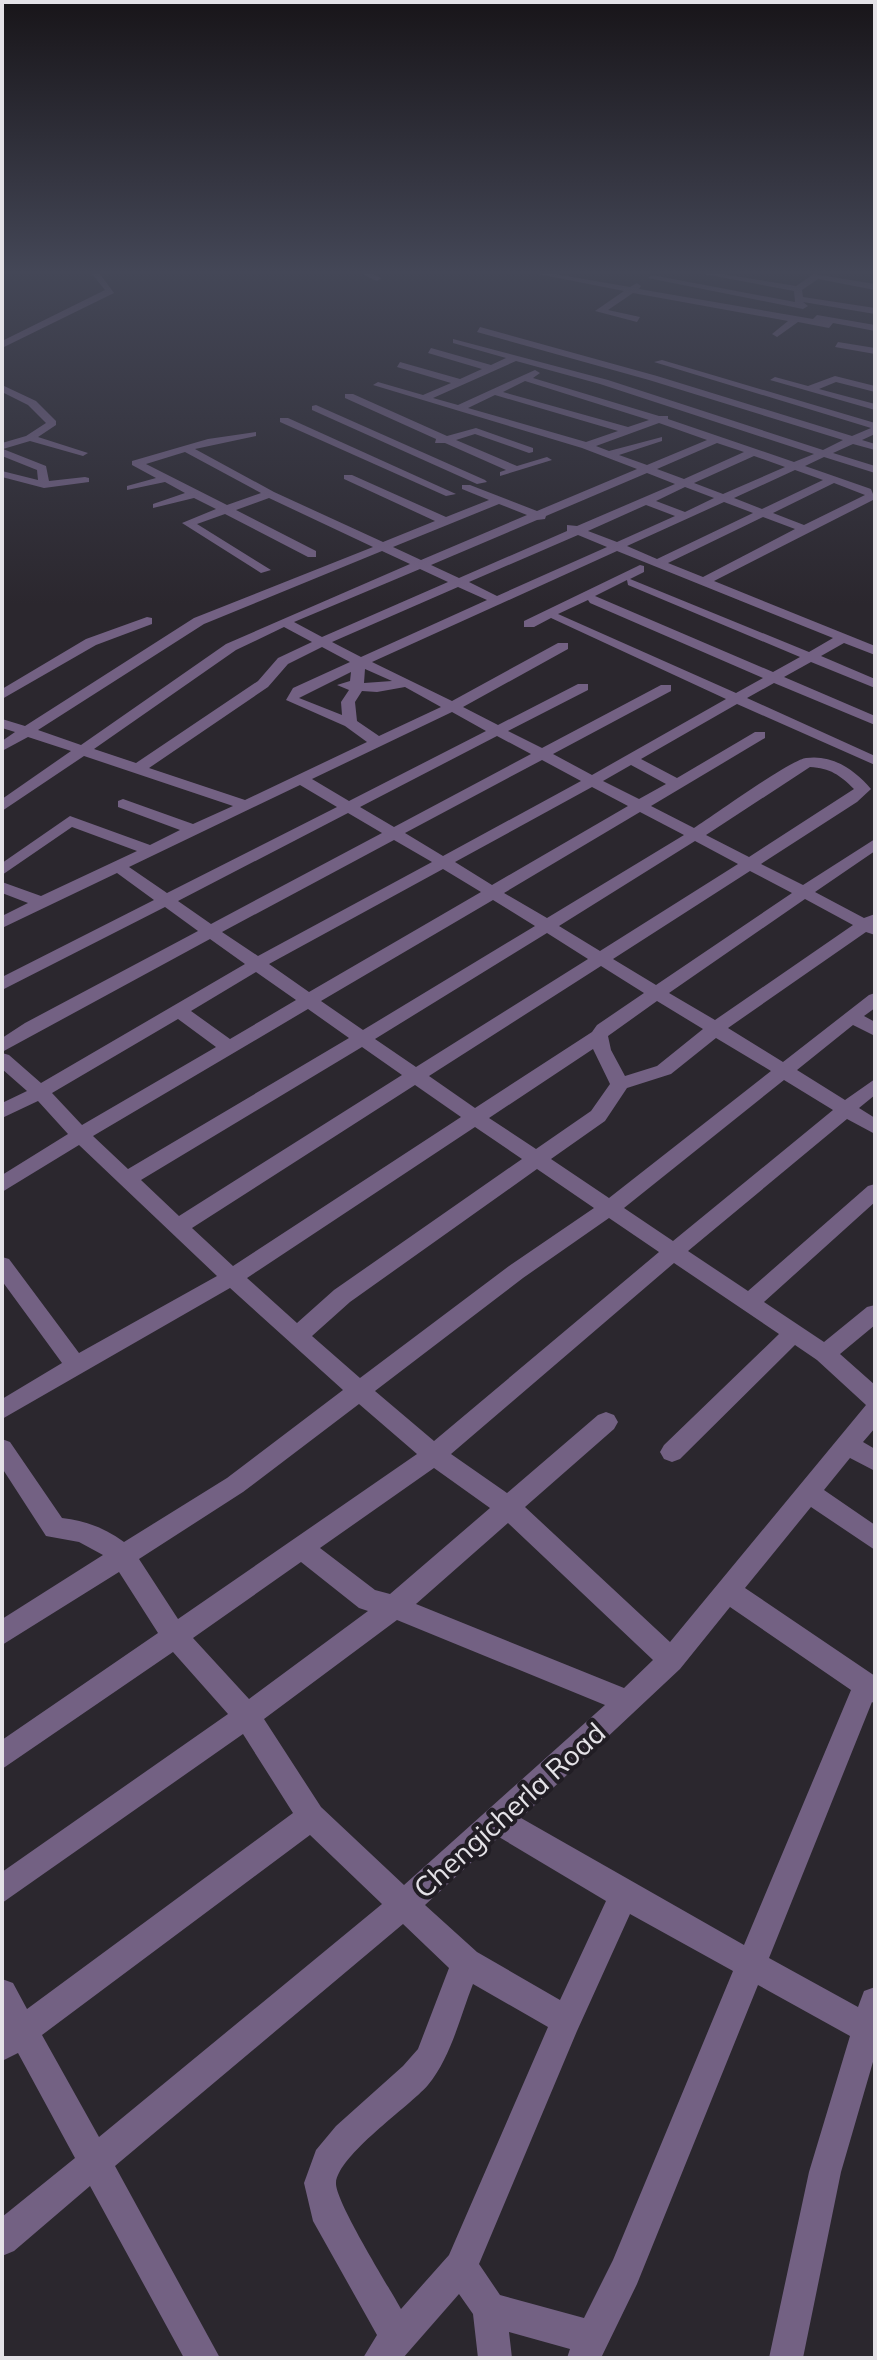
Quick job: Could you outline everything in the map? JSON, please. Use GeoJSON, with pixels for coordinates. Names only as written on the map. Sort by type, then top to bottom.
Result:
{"type":"FeatureCollection","features":[{"type":"Feature","properties":{"kind":"street"},"geometry":{"type":"LineString","coordinates":[[425,398],[455,384]]}},
{"type":"Feature","properties":{"kind":"street"},"geometry":{"type":"LineString","coordinates":[[458,409],[511,384]]}},
{"type":"Feature","properties":{"kind":"street"},"geometry":{"type":"LineString","coordinates":[[544,384],[660,420],[872,493],[870,498],[703,582]]}},
{"type":"Feature","properties":{"kind":"street"},"geometry":{"type":"LineString","coordinates":[[607,384],[875,470]]}},
{"type":"Feature","properties":{"kind":"street"},"geometry":{"type":"LineString","coordinates":[[667,384],[875,447]]}},
{"type":"Feature","properties":{"kind":"street"},"geometry":{"type":"LineString","coordinates":[[731,384],[875,428]]}},
{"type":"Feature","properties":{"kind":"street"},"geometry":{"type":"LineString","coordinates":[[791,384],[875,407]]}},
{"type":"Feature","properties":{"kind":"street"},"geometry":{"type":"LineString","coordinates":[[809,389],[822,384]]}},
{"type":"Feature","properties":{"kind":"street"},"geometry":{"type":"LineString","coordinates":[[856,384],[875,389]]}},
{"type":"Feature","properties":{"kind":"street"},"geometry":{"type":"LineString","coordinates":[[378,385],[586,446],[805,529]]}},
{"type":"Feature","properties":{"kind":"street"},"geometry":{"type":"LineString","coordinates":[[586,446],[660,420],[737,386]]}},
{"type":"Feature","properties":{"kind":"street"},"geometry":{"type":"LineString","coordinates":[[2,388],[32,403],[51,418],[52,423],[30,438],[2,446]]}},
{"type":"Feature","properties":{"kind":"street"},"geometry":{"type":"LineString","coordinates":[[494,392],[629,431]]}},
{"type":"Feature","properties":{"kind":"street"},"geometry":{"type":"LineString","coordinates":[[349,396],[516,470]]}},
{"type":"Feature","properties":{"kind":"street"},"geometry":{"type":"LineString","coordinates":[[316,408],[481,482]]}},
{"type":"Feature","properties":{"kind":"street"},"geometry":{"type":"LineString","coordinates":[[284,420],[450,494]]}},
{"type":"Feature","properties":{"kind":"street"},"geometry":{"type":"LineString","coordinates":[[341,678],[358,664],[854,441],[875,428]]}},
{"type":"Feature","properties":{"kind":"street"},"geometry":{"type":"LineString","coordinates":[[360,467],[476,431],[529,450]]}},
{"type":"Feature","properties":{"kind":"street"},"geometry":{"type":"LineString","coordinates":[[252,434],[185,448],[136,463],[312,554]]}},
{"type":"Feature","properties":{"kind":"street"},"geometry":{"type":"LineString","coordinates":[[30,438],[83,453]]}},
{"type":"Feature","properties":{"kind":"street"},"geometry":{"type":"LineString","coordinates":[[608,455],[658,439]]}},
{"type":"Feature","properties":{"kind":"street"},"geometry":{"type":"LineString","coordinates":[[2,806],[231,647],[716,440]]}},
{"type":"Feature","properties":{"kind":"street"},"geometry":{"type":"LineString","coordinates":[[185,448],[270,494],[496,600]]}},
{"type":"Feature","properties":{"kind":"street"},"geometry":{"type":"LineString","coordinates":[[2,452],[42,468],[44,485]]}},
{"type":"Feature","properties":{"kind":"street"},"geometry":{"type":"LineString","coordinates":[[137,769],[263,684],[283,661],[753,452]]}},
{"type":"Feature","properties":{"kind":"street"},"geometry":{"type":"LineString","coordinates":[[547,460],[466,487],[875,651]]}},
{"type":"Feature","properties":{"kind":"street"},"geometry":{"type":"LineString","coordinates":[[2,474],[44,485],[85,480]]}},
{"type":"Feature","properties":{"kind":"street"},"geometry":{"type":"LineString","coordinates":[[348,477],[446,522]]}},
{"type":"Feature","properties":{"kind":"street"},"geometry":{"type":"LineString","coordinates":[[131,488],[165,479]]}},
{"type":"Feature","properties":{"kind":"street"},"geometry":{"type":"LineString","coordinates":[[529,624],[834,479]]}},
{"type":"Feature","properties":{"kind":"street"},"geometry":{"type":"LineString","coordinates":[[157,506],[194,494]]}},
{"type":"Feature","properties":{"kind":"street"},"geometry":{"type":"LineString","coordinates":[[265,570],[188,523],[270,494]]}},
{"type":"Feature","properties":{"kind":"street"},"geometry":{"type":"LineString","coordinates":[[2,747],[199,621],[499,500]]}},
{"type":"Feature","properties":{"kind":"street"},"geometry":{"type":"LineString","coordinates":[[646,501],[686,516]]}},
{"type":"Feature","properties":{"kind":"street"},"geometry":{"type":"LineString","coordinates":[[632,582],[875,684]]}},
{"type":"Feature","properties":{"kind":"street"},"geometry":{"type":"LineString","coordinates":[[594,600],[875,721]]}},
{"type":"Feature","properties":{"kind":"street"},"geometry":{"type":"LineString","coordinates":[[557,618],[875,761]]}},
{"type":"Feature","properties":{"kind":"street"},"geometry":{"type":"LineString","coordinates":[[2,695],[91,642],[147,621]]}},
{"type":"Feature","properties":{"kind":"street"},"geometry":{"type":"LineString","coordinates":[[284,622],[323,641],[358,664],[407,683],[496,733],[805,893],[872,924]]}},
{"type":"Feature","properties":{"kind":"street"},"geometry":{"type":"LineString","coordinates":[[2,1111],[40,1092],[257,964],[592,781],[843,638]]}},
{"type":"Feature","properties":{"kind":"street"},"geometry":{"type":"LineString","coordinates":[[2,923],[452,707],[563,646]]}},
{"type":"Feature","properties":{"kind":"street"},"geometry":{"type":"LineString","coordinates":[[350,723],[348,702],[357,687],[358,664]]}},
{"type":"Feature","properties":{"kind":"street"},"geometry":{"type":"LineString","coordinates":[[292,697],[325,679],[341,678],[357,687],[385,688],[407,683]]}},
{"type":"Feature","properties":{"kind":"street"},"geometry":{"type":"LineString","coordinates":[[263,684],[350,723],[377,742]]}},
{"type":"Feature","properties":{"kind":"street"},"geometry":{"type":"LineString","coordinates":[[2,984],[583,687]]}},
{"type":"Feature","properties":{"kind":"street"},"geometry":{"type":"LineString","coordinates":[[2,1046],[31,1027],[666,688]]}},
{"type":"Feature","properties":{"kind":"street"},"geometry":{"type":"LineString","coordinates":[[2,723],[246,805]]}},
{"type":"Feature","properties":{"kind":"street"},"geometry":{"type":"LineString","coordinates":[[2,1185],[80,1135],[760,735]]}},
{"type":"Feature","properties":{"kind":"street"},"geometry":{"type":"LineString","coordinates":[[630,759],[679,785]]}},
{"type":"Feature","properties":{"kind":"street"},"geometry":{"type":"LineString","coordinates":[[127,1179],[201,1137],[695,835],[807,762],[830,764],[859,782],[863,789],[852,799],[177,1227]]}},
{"type":"Feature","properties":{"kind":"street"},"geometry":{"type":"LineString","coordinates":[[301,779],[443,862],[875,1127]]}},
{"type":"Feature","properties":{"kind":"street"},"geometry":{"type":"LineString","coordinates":[[123,804],[193,830]]}},
{"type":"Feature","properties":{"kind":"street"},"geometry":{"type":"LineString","coordinates":[[2,870],[70,821],[152,851]]}},
{"type":"Feature","properties":{"kind":"street"},"geometry":{"type":"LineString","coordinates":[[2,1410],[231,1278],[599,1036],[603,1029],[654,993],[875,844]]}},
{"type":"Feature","properties":{"kind":"street"},"geometry":{"type":"LineString","coordinates":[[119,867],[474,1117],[825,1354],[875,1399]]}},
{"type":"Feature","properties":{"kind":"street"},"geometry":{"type":"LineString","coordinates":[[2,887],[42,902]]}},
{"type":"Feature","properties":{"kind":"street"},"geometry":{"type":"LineString","coordinates":[[298,1335],[342,1296],[598,1116],[620,1084],[664,1070],[716,1028],[872,924]]}},
{"type":"Feature","properties":{"kind":"street"},"geometry":{"type":"LineString","coordinates":[[2,1633],[235,1485],[516,1272],[611,1207],[875,999]]}},
{"type":"Feature","properties":{"kind":"street"},"geometry":{"type":"LineString","coordinates":[[178,1010],[229,1047]]}},
{"type":"Feature","properties":{"kind":"street"},"geometry":{"type":"LineString","coordinates":[[852,1017],[875,1030]]}},
{"type":"Feature","properties":{"kind":"street"},"geometry":{"type":"LineString","coordinates":[[599,1036],[602,1050],[620,1084]]}},
{"type":"Feature","properties":{"kind":"street"},"geometry":{"type":"LineString","coordinates":[[2,1059],[40,1092],[80,1135],[231,1278],[358,1392],[434,1455],[509,1508],[671,1660]]}},
{"type":"Feature","properties":{"kind":"street"},"geometry":{"type":"LineString","coordinates":[[2,1756],[434,1455],[541,1361],[875,1085]]}},
{"type":"Feature","properties":{"kind":"street"},"geometry":{"type":"LineString","coordinates":[[749,1302],[875,1191]]}},
{"type":"Feature","properties":{"kind":"street"},"geometry":{"type":"LineString","coordinates":[[2,1265],[76,1366]]}},
{"type":"Feature","properties":{"kind":"street"},"geometry":{"type":"LineString","coordinates":[[825,1354],[875,1313]]}},
{"type":"Feature","properties":{"kind":"street"},"geometry":{"type":"LineString","coordinates":[[672,1452],[794,1333]]}},
{"type":"Feature","properties":{"kind":"street","name":"Chengicherla Road"},"geometry":{"type":"LineString","coordinates":[[2,2239],[402,1906],[628,1702],[671,1660],[850,1446],[875,1411]]}},
{"type":"Feature","properties":{"kind":"street"},"geometry":{"type":"LineString","coordinates":[[2,1889],[247,1716],[394,1607],[606,1422]]}},
{"type":"Feature","properties":{"kind":"street"},"geometry":{"type":"LineString","coordinates":[[850,1446],[875,1461]]}},
{"type":"Feature","properties":{"kind":"street"},"geometry":{"type":"LineString","coordinates":[[2,1449],[55,1528],[79,1529],[100,1537],[124,1557],[175,1636],[247,1716],[311,1817],[466,1963],[566,2020]]}},
{"type":"Feature","properties":{"kind":"street"},"geometry":{"type":"LineString","coordinates":[[809,1493],[875,1539]]}},
{"type":"Feature","properties":{"kind":"street"},"geometry":{"type":"LineString","coordinates":[[302,1548],[368,1600],[394,1607],[628,1702]]}},
{"type":"Feature","properties":{"kind":"street"},"geometry":{"type":"LineString","coordinates":[[489,2309],[588,2348],[625,2272],[749,1965],[870,1688],[727,1590]]}},
{"type":"Feature","properties":{"kind":"street"},"geometry":{"type":"LineString","coordinates":[[12,2038],[311,1817]]}},
{"type":"Feature","properties":{"kind":"street"},"geometry":{"type":"LineString","coordinates":[[498,1820],[749,1965],[872,2021],[825,2172],[786,2358]]}},
{"type":"Feature","properties":{"kind":"street"},"geometry":{"type":"LineString","coordinates":[[466,1963],[429,2059],[414,2077],[347,2137],[327,2161],[320,2183],[325,2209],[351,2251],[390,2349],[461,2267],[566,2020],[624,1895]]}},
{"type":"Feature","properties":{"kind":"street"},"geometry":{"type":"LineString","coordinates":[[2,1994],[12,2038],[96,2162],[203,2358]]}},
{"type":"Feature","properties":{"kind":"street"},"geometry":{"type":"LineString","coordinates":[[461,2267],[489,2309],[495,2358]]}}]}
